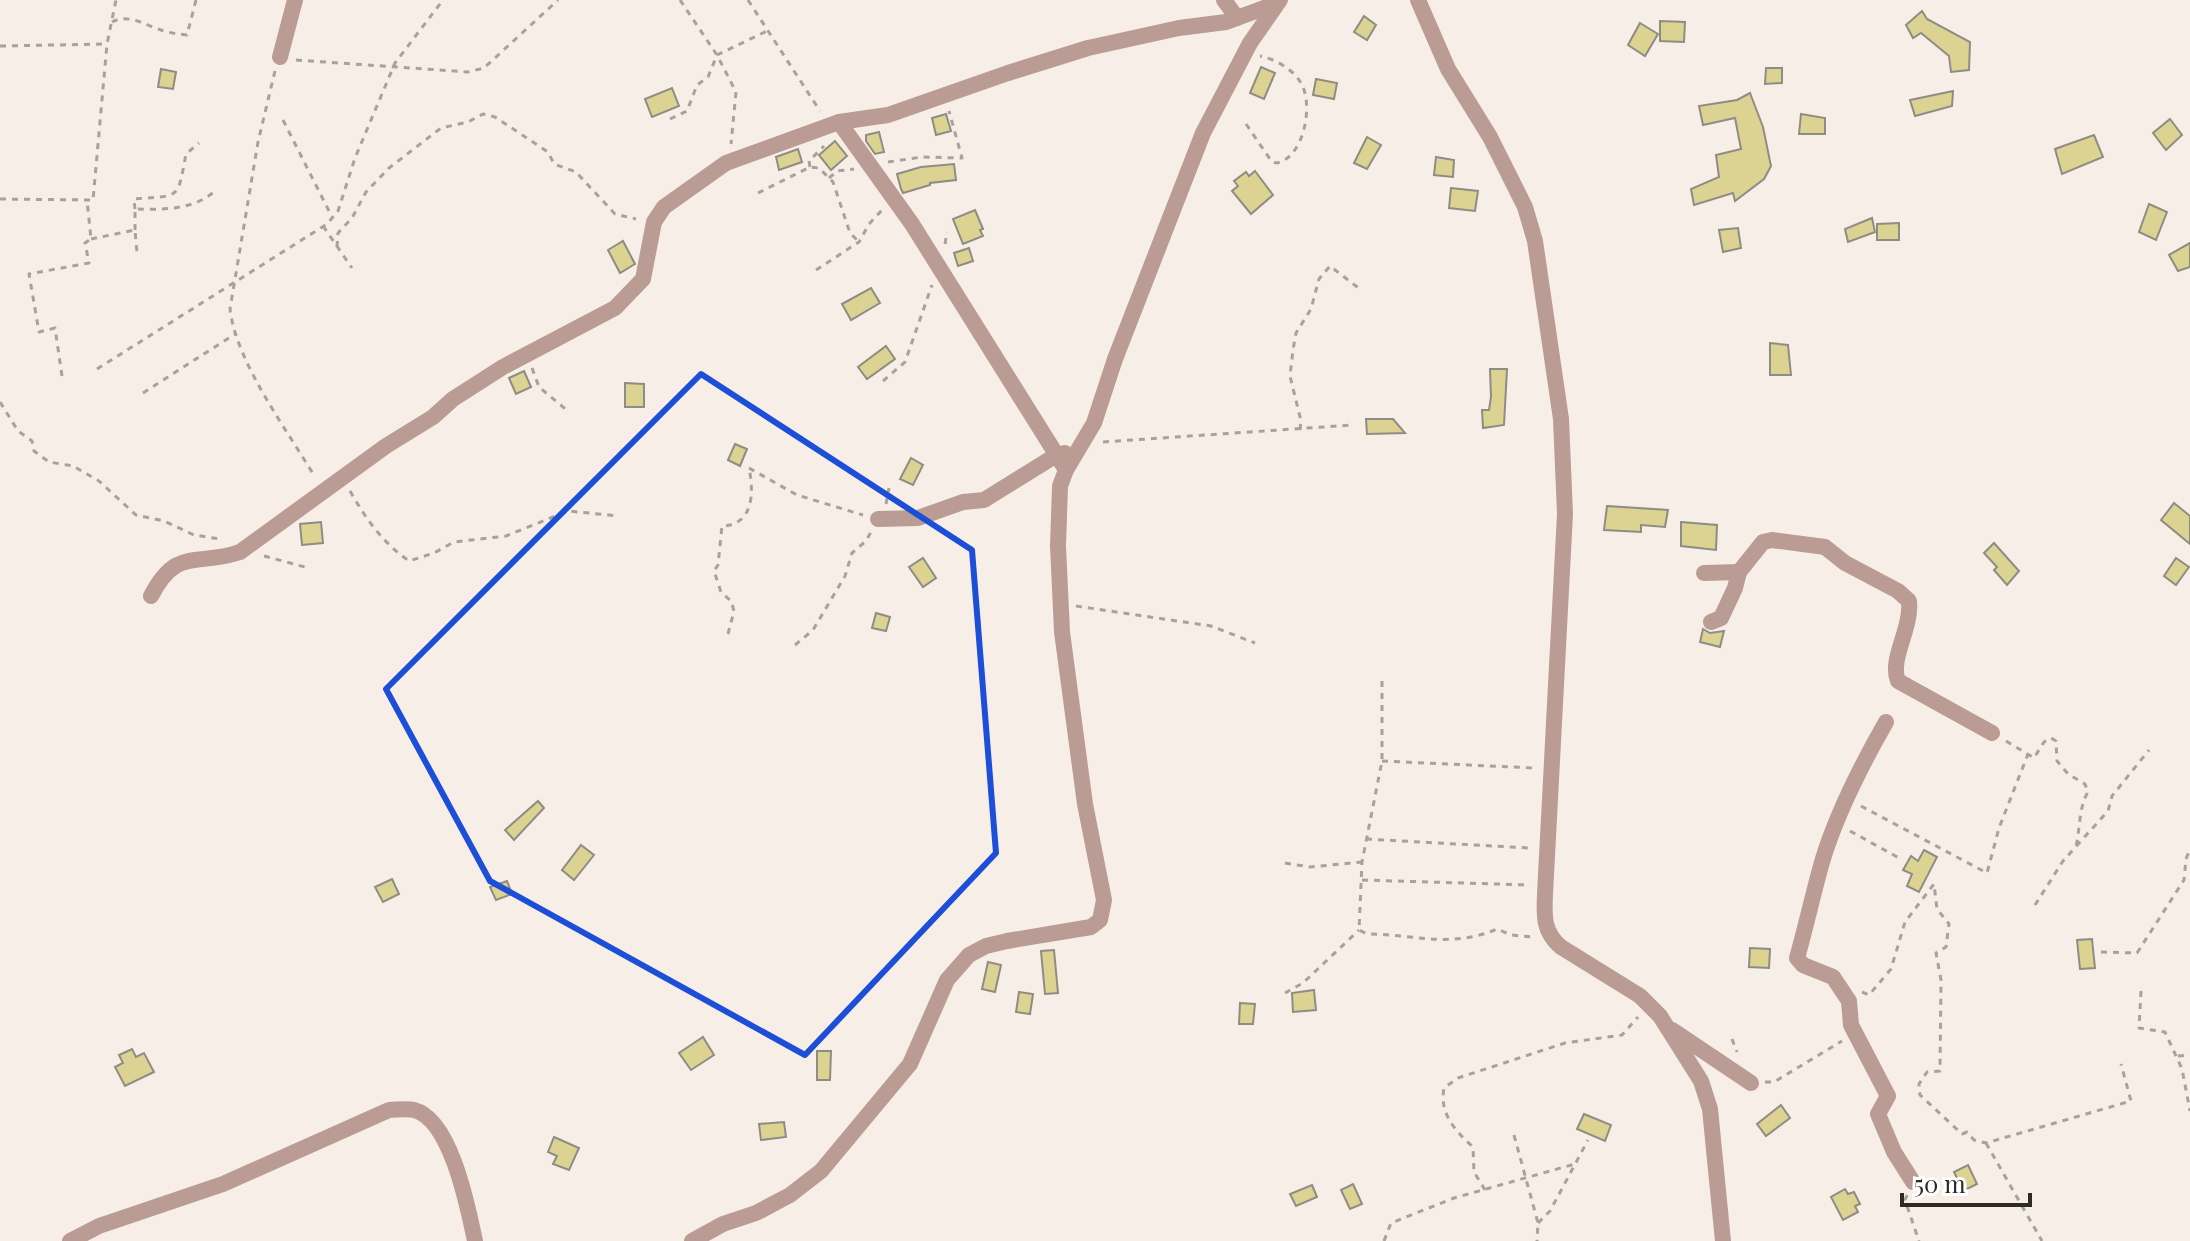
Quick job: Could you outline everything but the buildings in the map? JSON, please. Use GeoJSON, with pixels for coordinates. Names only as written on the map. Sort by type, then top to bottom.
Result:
{"type":"FeatureCollection","features":[{"type":"Feature","properties":{"kind":"street"},"geometry":{"type":"LineString","coordinates":[[280,57],[295,0]]}},
{"type":"Feature","properties":{"kind":"street"},"geometry":{"type":"LineString","coordinates":[[1224,0],[1237,18]]}},
{"type":"Feature","properties":{"kind":"street"},"geometry":{"type":"LineString","coordinates":[[1418,0],[1448,69],[1490,137],[1525,207],[1535,241],[1561,419],[1565,514],[1544,922],[1552,939],[1640,996],[1666,1026],[1701,1081],[1710,1109],[1723,1241]]}},
{"type":"Feature","properties":{"kind":"street"},"geometry":{"type":"LineString","coordinates":[[151,596],[162,576],[188,559],[222,558],[244,550],[323,491],[433,417],[453,399],[527,354],[615,308],[643,279],[654,222],[664,207],[726,163],[834,124],[888,115],[1088,48],[1237,18],[1278,2]]}},
{"type":"Feature","properties":{"kind":"street"},"geometry":{"type":"LineString","coordinates":[[692,1241],[790,1195],[821,1171],[910,1064],[947,980],[969,955],[986,946],[1091,927],[1100,920],[1104,900],[1073,726],[1062,632],[1060,486],[1094,423],[1115,359],[1203,133],[1245,52],[1278,2]]}},
{"type":"Feature","properties":{"kind":"street"},"geometry":{"type":"LineString","coordinates":[[834,124],[889,192],[1066,470]]}},
{"type":"Feature","properties":{"kind":"street"},"geometry":{"type":"LineString","coordinates":[[878,519],[918,518],[963,502],[984,500],[1055,456],[1081,444]]}},
{"type":"Feature","properties":{"kind":"street"},"geometry":{"type":"LineString","coordinates":[[1711,622],[1721,618],[1739,572],[1763,542],[1772,540],[1825,547],[1845,563],[1898,591],[1909,601],[1905,639],[1894,671],[1898,681],[1992,733]]}},
{"type":"Feature","properties":{"kind":"street"},"geometry":{"type":"LineString","coordinates":[[1704,573],[1739,572]]}},
{"type":"Feature","properties":{"kind":"street"},"geometry":{"type":"LineString","coordinates":[[1886,722],[1865,759],[1836,823],[1822,862],[1797,958],[1803,965],[1833,977],[1849,1001],[1851,1025],[1888,1096],[1878,1114],[1894,1152],[1913,1182]]}},
{"type":"Feature","properties":{"kind":"street"},"geometry":{"type":"LineString","coordinates":[[1666,1026],[1751,1083]]}},
{"type":"Feature","properties":{"kind":"street"},"geometry":{"type":"LineString","coordinates":[[70,1241],[99,1226],[223,1184],[389,1110],[415,1110],[435,1125],[454,1158],[475,1241]]}},
{"type":"Feature","properties":{"kind":"path"},"geometry":{"type":"LineString","coordinates":[[0,199],[93,200],[107,44],[116,0]]}},
{"type":"Feature","properties":{"kind":"path"},"geometry":{"type":"LineString","coordinates":[[112,22],[118,18],[133,19],[164,31],[187,35],[196,0]]}},
{"type":"Feature","properties":{"kind":"path"},"geometry":{"type":"LineString","coordinates":[[97,369],[323,226],[338,211],[355,158],[393,68],[443,0]]}},
{"type":"Feature","properties":{"kind":"path"},"geometry":{"type":"LineString","coordinates":[[323,491],[258,381],[235,334],[230,309],[258,142],[280,57],[311,63],[426,67],[468,72],[484,68],[558,0]]}},
{"type":"Feature","properties":{"kind":"path"},"geometry":{"type":"LineString","coordinates":[[680,0],[717,55],[736,92],[726,163]]}},
{"type":"Feature","properties":{"kind":"path"},"geometry":{"type":"LineString","coordinates":[[748,0],[834,124]]}},
{"type":"Feature","properties":{"kind":"path"},"geometry":{"type":"LineString","coordinates":[[670,119],[687,111],[697,85],[708,77],[717,55],[767,31]]}},
{"type":"Feature","properties":{"kind":"path"},"geometry":{"type":"LineString","coordinates":[[0,46],[107,44]]}},
{"type":"Feature","properties":{"kind":"path"},"geometry":{"type":"LineString","coordinates":[[1245,52],[1276,60],[1301,82],[1308,108],[1304,131],[1284,162],[1272,162],[1246,124]]}},
{"type":"Feature","properties":{"kind":"path"},"geometry":{"type":"LineString","coordinates":[[829,178],[837,171],[871,167],[892,160],[962,158],[945,96]]}},
{"type":"Feature","properties":{"kind":"path"},"geometry":{"type":"LineString","coordinates":[[337,247],[338,233],[352,218],[366,192],[389,168],[441,128],[468,122],[483,114],[495,117],[548,152],[554,164],[576,172],[615,214],[654,222]]}},
{"type":"Feature","properties":{"kind":"path"},"geometry":{"type":"LineString","coordinates":[[283,120],[332,217]]}},
{"type":"Feature","properties":{"kind":"path"},"geometry":{"type":"LineString","coordinates":[[137,253],[134,199],[171,196],[178,191],[182,184],[186,154],[199,143]]}},
{"type":"Feature","properties":{"kind":"path"},"geometry":{"type":"LineString","coordinates":[[758,193],[810,167],[819,168],[833,182],[850,233],[859,242]]}},
{"type":"Feature","properties":{"kind":"path"},"geometry":{"type":"LineString","coordinates":[[135,209],[162,210],[204,201],[216,190]]}},
{"type":"Feature","properties":{"kind":"path"},"geometry":{"type":"LineString","coordinates":[[816,270],[859,242],[869,224],[886,206],[889,192]]}},
{"type":"Feature","properties":{"kind":"path"},"geometry":{"type":"LineString","coordinates":[[87,200],[91,239]]}},
{"type":"Feature","properties":{"kind":"path"},"geometry":{"type":"LineString","coordinates":[[323,226],[352,268]]}},
{"type":"Feature","properties":{"kind":"path"},"geometry":{"type":"LineString","coordinates":[[62,376],[55,328],[39,332],[29,274],[89,263],[85,243],[135,230]]}},
{"type":"Feature","properties":{"kind":"path"},"geometry":{"type":"LineString","coordinates":[[883,381],[905,362],[939,268],[947,232]]}},
{"type":"Feature","properties":{"kind":"path"},"geometry":{"type":"LineString","coordinates":[[1300,430],[1298,404],[1290,376],[1293,350],[1296,333],[1311,309],[1319,279],[1330,266],[1361,290]]}},
{"type":"Feature","properties":{"kind":"path"},"geometry":{"type":"LineString","coordinates":[[143,393],[235,334]]}},
{"type":"Feature","properties":{"kind":"path"},"geometry":{"type":"LineString","coordinates":[[527,354],[539,387],[569,412]]}},
{"type":"Feature","properties":{"kind":"path"},"geometry":{"type":"LineString","coordinates":[[0,402],[18,431],[32,441],[34,451],[49,462],[73,466],[99,481],[136,515],[164,521],[194,535],[219,539],[244,550],[305,567]]}},
{"type":"Feature","properties":{"kind":"path"},"geometry":{"type":"LineString","coordinates":[[1081,444],[1352,425]]}},
{"type":"Feature","properties":{"kind":"path"},"geometry":{"type":"LineString","coordinates":[[728,634],[734,611],[731,601],[721,592],[714,571],[718,565],[722,526],[732,526],[744,519],[749,507],[753,487],[749,468],[797,495],[878,519]]}},
{"type":"Feature","properties":{"kind":"path"},"geometry":{"type":"LineString","coordinates":[[343,477],[367,521],[391,549],[409,561],[454,542],[506,536],[568,511],[619,516]]}},
{"type":"Feature","properties":{"kind":"path"},"geometry":{"type":"LineString","coordinates":[[795,645],[813,630],[829,606],[845,576],[852,553],[866,541],[885,507],[889,488]]}},
{"type":"Feature","properties":{"kind":"path"},"geometry":{"type":"LineString","coordinates":[[1061,604],[1211,626],[1255,643]]}},
{"type":"Feature","properties":{"kind":"path"},"geometry":{"type":"LineString","coordinates":[[1359,930],[1362,862],[1382,761],[1382,681]]}},
{"type":"Feature","properties":{"kind":"path"},"geometry":{"type":"LineString","coordinates":[[1992,733],[2034,758],[2044,742],[2051,738],[2056,741],[2057,761],[2068,774],[2085,784],[2088,792],[2081,802],[2082,821],[2076,847]]}},
{"type":"Feature","properties":{"kind":"path"},"geometry":{"type":"LineString","coordinates":[[2035,905],[2063,861],[2108,811],[2112,796],[2149,750]]}},
{"type":"Feature","properties":{"kind":"path"},"geometry":{"type":"LineString","coordinates":[[1849,799],[1987,873],[1999,828],[2028,754]]}},
{"type":"Feature","properties":{"kind":"path"},"geometry":{"type":"LineString","coordinates":[[1382,761],[1553,768]]}},
{"type":"Feature","properties":{"kind":"path"},"geometry":{"type":"LineString","coordinates":[[1836,823],[1899,858]]}},
{"type":"Feature","properties":{"kind":"path"},"geometry":{"type":"LineString","coordinates":[[1366,839],[1549,849]]}},
{"type":"Feature","properties":{"kind":"path"},"geometry":{"type":"LineString","coordinates":[[2101,952],[2137,953],[2184,880],[2190,849]]}},
{"type":"Feature","properties":{"kind":"path"},"geometry":{"type":"LineString","coordinates":[[1285,863],[1310,867],[1362,862]]}},
{"type":"Feature","properties":{"kind":"path"},"geometry":{"type":"LineString","coordinates":[[1362,880],[1546,885]]}},
{"type":"Feature","properties":{"kind":"path"},"geometry":{"type":"LineString","coordinates":[[1849,1001],[1861,992],[1869,995],[1886,976],[1905,922],[1934,884],[1937,909],[1949,924],[1946,947],[1936,953],[1941,980],[1940,1071],[1927,1072],[1919,1084],[1920,1095],[1962,1134],[1967,1132],[1974,1140],[1986,1143],[2131,1101],[2121,1064]]}},
{"type":"Feature","properties":{"kind":"path"},"geometry":{"type":"LineString","coordinates":[[1359,930],[1367,934],[1456,941],[1479,937],[1497,929],[1511,935],[1552,939]]}},
{"type":"Feature","properties":{"kind":"path"},"geometry":{"type":"LineString","coordinates":[[1285,993],[1303,983],[1359,930]]}},
{"type":"Feature","properties":{"kind":"path"},"geometry":{"type":"LineString","coordinates":[[2141,991],[2139,1028],[2165,1032],[2182,1069],[2190,1111]]}},
{"type":"Feature","properties":{"kind":"path"},"geometry":{"type":"LineString","coordinates":[[1485,1190],[1474,1172],[1473,1147],[1457,1132],[1445,1111],[1442,1101],[1444,1088],[1458,1078],[1565,1043],[1622,1035],[1649,1006]]}},
{"type":"Feature","properties":{"kind":"path"},"geometry":{"type":"LineString","coordinates":[[1751,1083],[1774,1082],[1856,1033]]}},
{"type":"Feature","properties":{"kind":"path"},"geometry":{"type":"LineString","coordinates":[[1732,1039],[1738,1054]]}},
{"type":"Feature","properties":{"kind":"path"},"geometry":{"type":"LineString","coordinates":[[2176,1056],[2190,1055]]}},
{"type":"Feature","properties":{"kind":"path"},"geometry":{"type":"LineString","coordinates":[[1514,1135],[1538,1223],[1537,1241]]}},
{"type":"Feature","properties":{"kind":"path"},"geometry":{"type":"LineString","coordinates":[[1538,1223],[1550,1211],[1588,1140]]}},
{"type":"Feature","properties":{"kind":"path"},"geometry":{"type":"LineString","coordinates":[[1986,1143],[2042,1241]]}},
{"type":"Feature","properties":{"kind":"path"},"geometry":{"type":"LineString","coordinates":[[1384,1241],[1391,1223],[1454,1198],[1575,1164]]}},
{"type":"Feature","properties":{"kind":"path"},"geometry":{"type":"LineString","coordinates":[[1913,1182],[1905,1200],[1919,1241]]}},
{"type":"Feature","properties":{"kind":"highlighted area"},"geometry":{"type":"Polygon","coordinates":[[[701,374],[972,550],[996,853],[805,1055],[490,881],[386,689],[701,374]]]}}]}
